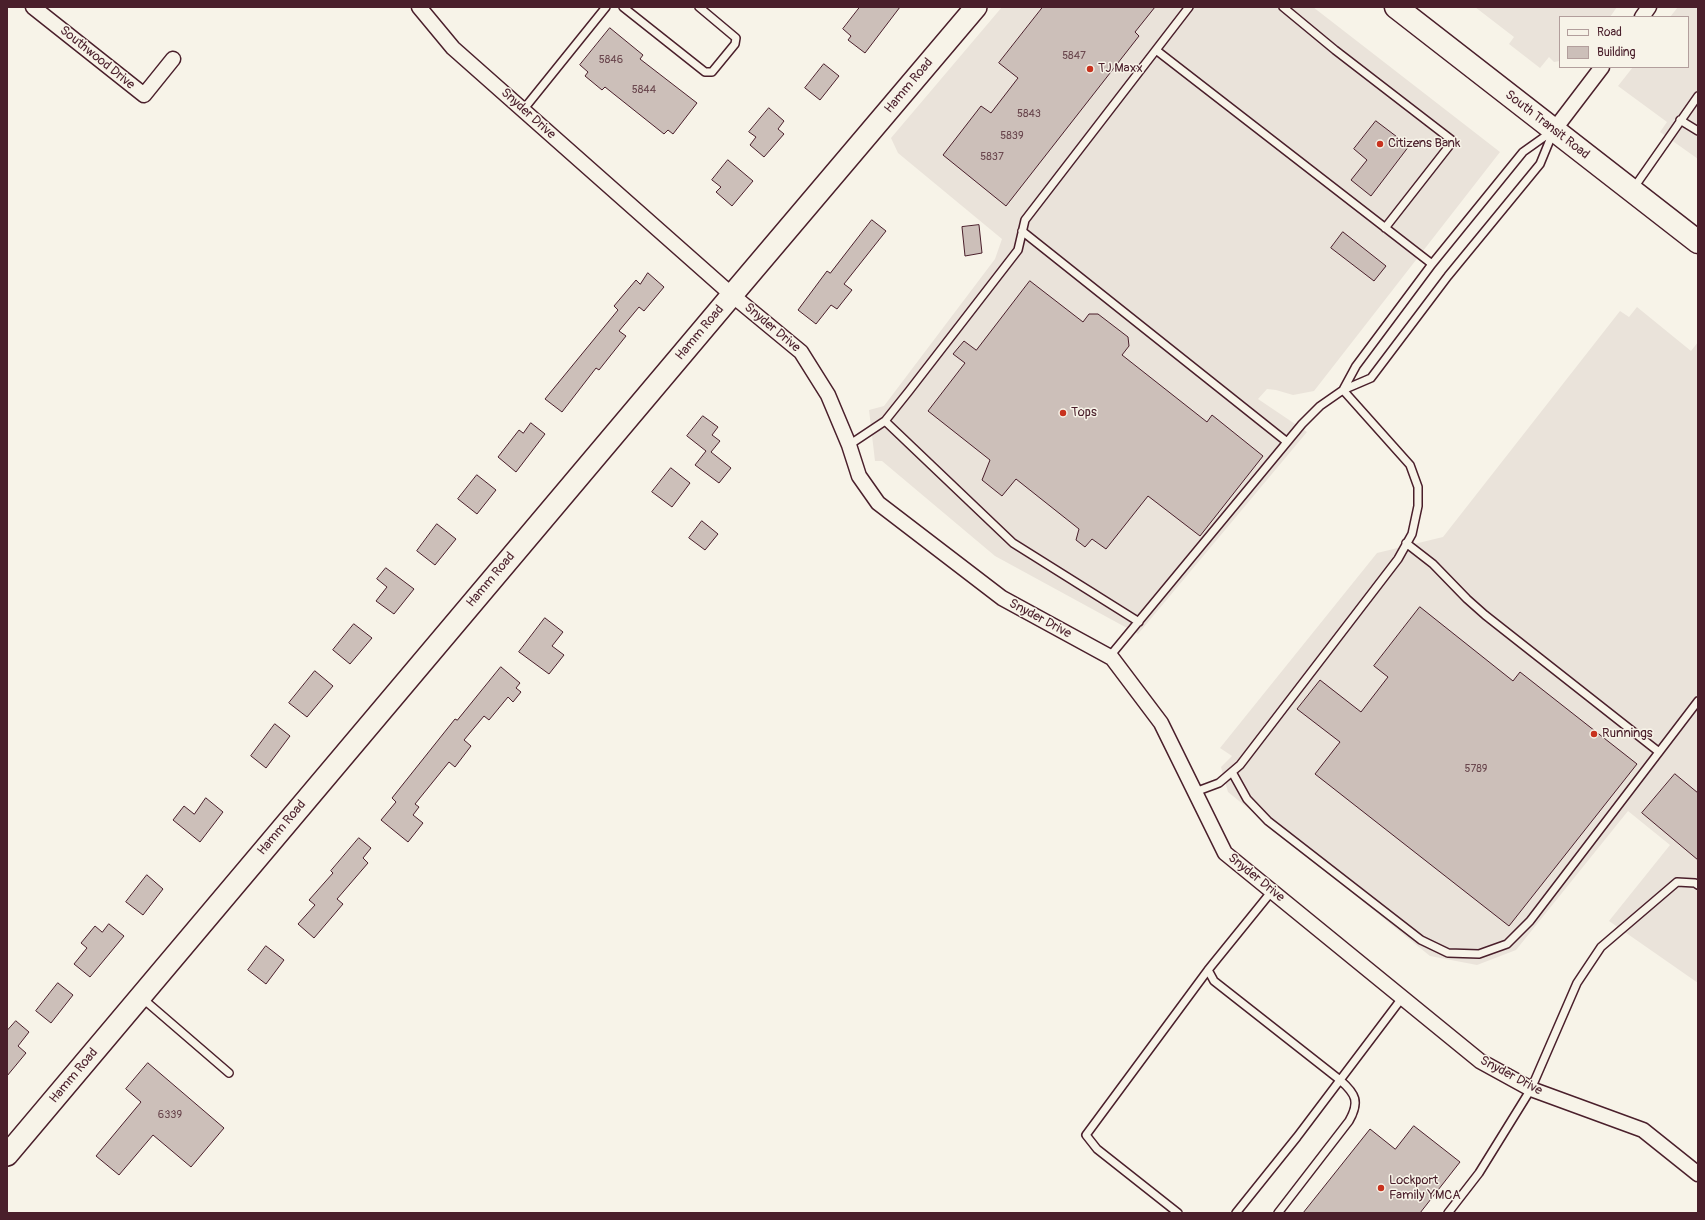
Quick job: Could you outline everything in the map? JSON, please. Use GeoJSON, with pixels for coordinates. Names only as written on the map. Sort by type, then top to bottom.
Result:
{"type":"FeatureCollection","features":[{"type":"Feature","properties":{"kind":"highway","name":"South Transit Road"},"geometry":{"type":"LineString","coordinates":[[1396,7],[1698,242]]}},
{"type":"Feature","properties":{"kind":"street","name":"Southwood Drive"},"geometry":{"type":"LineString","coordinates":[[33,7],[144,95],[173,59]]}},
{"type":"Feature","properties":{"kind":"street","name":"Snyder Drive"},"geometry":{"type":"LineString","coordinates":[[419,7],[453,48],[732,295],[801,352],[828,395],[849,445],[859,476],[878,503],[1002,598],[1110,656],[1161,723],[1225,853],[1480,1061],[1531,1089],[1643,1130],[1698,1174]]}},
{"type":"Feature","properties":{"kind":"street","name":"Hamm Road"},"geometry":{"type":"LineString","coordinates":[[7,1155],[976,7]]}},
{"type":"Feature","properties":{"kind":"street"},"geometry":{"type":"LineString","coordinates":[[1643,16],[1649,7]]}},
{"type":"Feature","properties":{"kind":"street"},"geometry":{"type":"LineString","coordinates":[[1554,130],[1601,68]]}},
{"type":"Feature","properties":{"kind":"lane"},"geometry":{"type":"LineString","coordinates":[[523,110],[606,7]]}},
{"type":"Feature","properties":{"kind":"lane"},"geometry":{"type":"LineString","coordinates":[[623,7],[705,72],[712,72],[715,71],[736,41],[732,34],[699,7]]}},
{"type":"Feature","properties":{"kind":"lane"},"geometry":{"type":"LineString","coordinates":[[849,445],[885,421],[1018,250],[1025,220],[1189,7]]}},
{"type":"Feature","properties":{"kind":"lane"},"geometry":{"type":"LineString","coordinates":[[1283,7],[1452,142],[1385,228]]}},
{"type":"Feature","properties":{"kind":"lane"},"geometry":{"type":"LineString","coordinates":[[1156,50],[1432,264]]}},
{"type":"Feature","properties":{"kind":"lane"},"geometry":{"type":"LineString","coordinates":[[1631,191],[1698,96]]}},
{"type":"Feature","properties":{"kind":"lane"},"geometry":{"type":"LineString","coordinates":[[1688,110],[1698,105]]}},
{"type":"Feature","properties":{"kind":"lane"},"geometry":{"type":"LineString","coordinates":[[1680,120],[1698,131]]}},
{"type":"Feature","properties":{"kind":"lane"},"geometry":{"type":"LineString","coordinates":[[1343,390],[1356,366],[1432,264],[1523,152],[1554,130]]}},
{"type":"Feature","properties":{"kind":"lane"},"geometry":{"type":"LineString","coordinates":[[1110,656],[1302,424],[1320,406],[1343,390],[1371,378],[1448,276],[1540,164],[1554,130]]}},
{"type":"Feature","properties":{"kind":"lane"},"geometry":{"type":"LineString","coordinates":[[1022,231],[1287,442]]}},
{"type":"Feature","properties":{"kind":"lane"},"geometry":{"type":"LineString","coordinates":[[1195,792],[1219,783],[1240,765],[1398,559],[1412,534],[1418,506],[1418,487],[1410,465],[1343,390]]}},
{"type":"Feature","properties":{"kind":"lane"},"geometry":{"type":"LineString","coordinates":[[885,421],[1013,543],[1139,622]]}},
{"type":"Feature","properties":{"kind":"lane"},"geometry":{"type":"LineString","coordinates":[[1406,543],[1433,564],[1485,615],[1659,752]]}},
{"type":"Feature","properties":{"kind":"lane"},"geometry":{"type":"LineString","coordinates":[[1232,772],[1247,799],[1268,821],[1421,940],[1448,953],[1479,954],[1507,944],[1530,921],[1698,702]]}},
{"type":"Feature","properties":{"kind":"lane"},"geometry":{"type":"LineString","coordinates":[[1448,1213],[1479,1173],[1531,1089],[1577,983],[1602,947],[1677,882],[1695,883],[1698,885]]}},
{"type":"Feature","properties":{"kind":"lane"},"geometry":{"type":"LineString","coordinates":[[1178,1213],[1097,1149],[1086,1134],[1208,970],[1272,891]]}},
{"type":"Feature","properties":{"kind":"lane"},"geometry":{"type":"LineString","coordinates":[[1208,970],[1214,982],[1340,1080],[1351,1090],[1355,1098],[1355,1110],[1349,1120],[1278,1213]]}},
{"type":"Feature","properties":{"kind":"lane"},"geometry":{"type":"LineString","coordinates":[[141,996],[229,1073]]}},
{"type":"Feature","properties":{"kind":"lane"},"geometry":{"type":"LineString","coordinates":[[1236,1213],[1297,1138],[1402,998]]}},
{"type":"Feature","properties":{"kind":"shaded area"},"geometry":{"type":"Polygon","coordinates":[[[1002,7],[1313,7],[1500,152],[1314,391],[1293,395],[1267,389],[1258,399],[1307,432],[1138,634],[995,556],[882,461],[875,461],[869,410],[884,406],[995,259],[1002,239],[898,153],[891,138],[1002,7]]]}},
{"type":"Feature","properties":{"kind":"shaded area"},"geometry":{"type":"Polygon","coordinates":[[[1475,7],[1617,7],[1611,16],[1559,16],[1559,61],[1554,62],[1549,57],[1540,68],[1509,44],[1514,37],[1475,7]]]}},
{"type":"Feature","properties":{"kind":"shaded area"},"geometry":{"type":"Polygon","coordinates":[[[1678,7],[1698,7],[1698,159],[1660,132],[1667,122],[1618,86],[1632,68],[1689,68],[1689,16],[1671,16],[1678,7]]]}},
{"type":"Feature","properties":{"kind":"shaded area"},"geometry":{"type":"Polygon","coordinates":[[[1637,307],[1691,351],[1698,342],[1698,983],[1609,921],[1670,845],[1628,811],[1516,950],[1477,965],[1430,956],[1228,792],[1221,767],[1232,756],[1220,748],[1377,553],[1443,537],[1620,311],[1629,317],[1637,307]]]}},
{"type":"Feature","properties":{"kind":"building"},"geometry":{"type":"Polygon","coordinates":[[[860,7],[900,7],[865,53],[848,40],[851,36],[843,29],[860,7]]]}},
{"type":"Feature","properties":{"kind":"building"},"geometry":{"type":"Polygon","coordinates":[[[1043,7],[1155,7],[1135,32],[1139,36],[1006,206],[943,155],[981,106],[991,113],[1018,78],[999,63],[1043,7]]]}},
{"type":"Feature","properties":{"kind":"building"},"geometry":{"type":"Polygon","coordinates":[[[610,28],[643,55],[640,59],[697,103],[673,134],[668,130],[664,134],[605,87],[602,90],[585,76],[588,72],[580,65],[610,28]]]}},
{"type":"Feature","properties":{"kind":"building"},"geometry":{"type":"Polygon","coordinates":[[[824,64],[839,76],[820,100],[805,88],[824,64]]]}},
{"type":"Feature","properties":{"kind":"building"},"geometry":{"type":"Polygon","coordinates":[[[769,108],[784,121],[778,129],[784,134],[764,157],[750,145],[756,137],[749,132],[769,108]]]}},
{"type":"Feature","properties":{"kind":"building"},"geometry":{"type":"Polygon","coordinates":[[[1376,121],[1409,146],[1371,196],[1351,180],[1367,160],[1354,149],[1376,121]]]}},
{"type":"Feature","properties":{"kind":"building"},"geometry":{"type":"Polygon","coordinates":[[[728,160],[753,181],[732,206],[716,192],[721,187],[712,180],[728,160]]]}},
{"type":"Feature","properties":{"kind":"building"},"geometry":{"type":"Polygon","coordinates":[[[872,220],[886,231],[844,284],[852,290],[837,309],[831,305],[816,324],[798,310],[827,271],[830,273],[872,220]]]}},
{"type":"Feature","properties":{"kind":"building"},"geometry":{"type":"Polygon","coordinates":[[[979,225],[982,253],[965,256],[962,227],[979,225]]]}},
{"type":"Feature","properties":{"kind":"building"},"geometry":{"type":"Polygon","coordinates":[[[1343,232],[1386,266],[1374,281],[1331,248],[1343,232]]]}},
{"type":"Feature","properties":{"kind":"building"},"geometry":{"type":"Polygon","coordinates":[[[648,273],[664,287],[644,311],[639,307],[619,331],[626,336],[599,370],[596,368],[562,412],[545,399],[618,310],[614,306],[636,280],[640,284],[648,273]]]}},
{"type":"Feature","properties":{"kind":"building","name":"Tops"},"geometry":{"type":"Polygon","coordinates":[[[1030,281],[1083,322],[1089,314],[1098,314],[1128,337],[1129,346],[1122,355],[1207,422],[1212,415],[1263,456],[1200,536],[1148,496],[1106,549],[1092,539],[1085,547],[1076,540],[1079,529],[1016,479],[1002,496],[982,480],[990,460],[928,411],[965,363],[953,354],[964,341],[976,350],[1030,281]]]}},
{"type":"Feature","properties":{"kind":"building"},"geometry":{"type":"Polygon","coordinates":[[[703,416],[718,427],[712,435],[720,441],[711,452],[731,468],[719,483],[695,465],[706,451],[687,436],[703,416]]]}},
{"type":"Feature","properties":{"kind":"building"},"geometry":{"type":"Polygon","coordinates":[[[531,423],[545,434],[516,472],[498,457],[519,430],[523,433],[531,423]]]}},
{"type":"Feature","properties":{"kind":"building"},"geometry":{"type":"Polygon","coordinates":[[[671,468],[690,483],[672,507],[652,492],[671,468]]]}},
{"type":"Feature","properties":{"kind":"building"},"geometry":{"type":"Polygon","coordinates":[[[477,475],[496,490],[477,514],[458,499],[477,475]]]}},
{"type":"Feature","properties":{"kind":"building"},"geometry":{"type":"Polygon","coordinates":[[[702,521],[718,534],[705,550],[689,538],[702,521]]]}},
{"type":"Feature","properties":{"kind":"building"},"geometry":{"type":"Polygon","coordinates":[[[437,524],[456,539],[435,565],[417,551],[437,524]]]}},
{"type":"Feature","properties":{"kind":"building"},"geometry":{"type":"Polygon","coordinates":[[[386,568],[414,589],[394,614],[376,601],[387,587],[377,579],[386,568]]]}},
{"type":"Feature","properties":{"kind":"building"},"geometry":{"type":"Polygon","coordinates":[[[1420,607],[1513,681],[1520,672],[1637,764],[1509,926],[1315,774],[1340,742],[1297,709],[1320,680],[1361,712],[1388,677],[1374,666],[1420,607]]]}},
{"type":"Feature","properties":{"kind":"building"},"geometry":{"type":"Polygon","coordinates":[[[545,618],[563,632],[552,646],[564,655],[549,674],[519,652],[545,618]]]}},
{"type":"Feature","properties":{"kind":"building"},"geometry":{"type":"Polygon","coordinates":[[[354,624],[372,638],[350,664],[333,650],[354,624]]]}},
{"type":"Feature","properties":{"kind":"building"},"geometry":{"type":"Polygon","coordinates":[[[501,667],[520,683],[516,688],[521,692],[513,702],[508,697],[489,720],[484,716],[464,740],[471,746],[455,767],[449,762],[415,804],[419,807],[413,815],[423,823],[408,842],[381,820],[396,802],[392,798],[455,719],[457,720],[501,667]]]}},
{"type":"Feature","properties":{"kind":"building"},"geometry":{"type":"Polygon","coordinates":[[[315,671],[333,686],[307,717],[289,703],[315,671]]]}},
{"type":"Feature","properties":{"kind":"building"},"geometry":{"type":"Polygon","coordinates":[[[275,724],[290,736],[266,768],[251,756],[275,724]]]}},
{"type":"Feature","properties":{"kind":"building"},"geometry":{"type":"Polygon","coordinates":[[[1675,774],[1698,793],[1698,860],[1642,813],[1675,774]]]}},
{"type":"Feature","properties":{"kind":"building"},"geometry":{"type":"Polygon","coordinates":[[[206,798],[223,812],[200,842],[173,820],[184,806],[194,814],[206,798]]]}},
{"type":"Feature","properties":{"kind":"building"},"geometry":{"type":"Polygon","coordinates":[[[359,838],[371,848],[363,858],[368,863],[337,899],[343,904],[314,938],[298,924],[315,905],[309,900],[333,873],[331,871],[359,838]]]}},
{"type":"Feature","properties":{"kind":"building"},"geometry":{"type":"Polygon","coordinates":[[[147,875],[163,889],[143,915],[126,902],[147,875]]]}},
{"type":"Feature","properties":{"kind":"building"},"geometry":{"type":"Polygon","coordinates":[[[109,924],[124,936],[90,977],[74,964],[87,948],[81,943],[95,926],[102,932],[109,924]]]}},
{"type":"Feature","properties":{"kind":"building"},"geometry":{"type":"Polygon","coordinates":[[[266,946],[284,960],[266,984],[248,970],[266,946]]]}},
{"type":"Feature","properties":{"kind":"building"},"geometry":{"type":"Polygon","coordinates":[[[58,983],[73,995],[51,1023],[36,1011],[58,983]]]}},
{"type":"Feature","properties":{"kind":"building"},"geometry":{"type":"Polygon","coordinates":[[[16,1021],[29,1032],[18,1046],[26,1053],[7,1076],[7,1031],[16,1021]]]}},
{"type":"Feature","properties":{"kind":"building"},"geometry":{"type":"Polygon","coordinates":[[[148,1063],[224,1128],[191,1167],[153,1135],[119,1175],[96,1156],[141,1102],[126,1089],[148,1063]]]}},
{"type":"Feature","properties":{"kind":"building","name":"Lockport Family YMCA"},"geometry":{"type":"Polygon","coordinates":[[[1414,1126],[1460,1162],[1420,1213],[1303,1213],[1370,1129],[1395,1149],[1414,1126]]]}},
{"type":"Feature","properties":{"kind":"place","name":"TJ Maxx"},"geometry":{"type":"Point","coordinates":[1090,69]}},
{"type":"Feature","properties":{"kind":"place","name":"Citizens Bank"},"geometry":{"type":"Point","coordinates":[1380,144]}},
{"type":"Feature","properties":{"kind":"place","name":"Tops"},"geometry":{"type":"Point","coordinates":[1063,413]}},
{"type":"Feature","properties":{"kind":"place","name":"Runnings"},"geometry":{"type":"Point","coordinates":[1594,734]}},
{"type":"Feature","properties":{"kind":"place","name":"Lockport Family YMCA"},"geometry":{"type":"Point","coordinates":[1381,1188]}}]}
